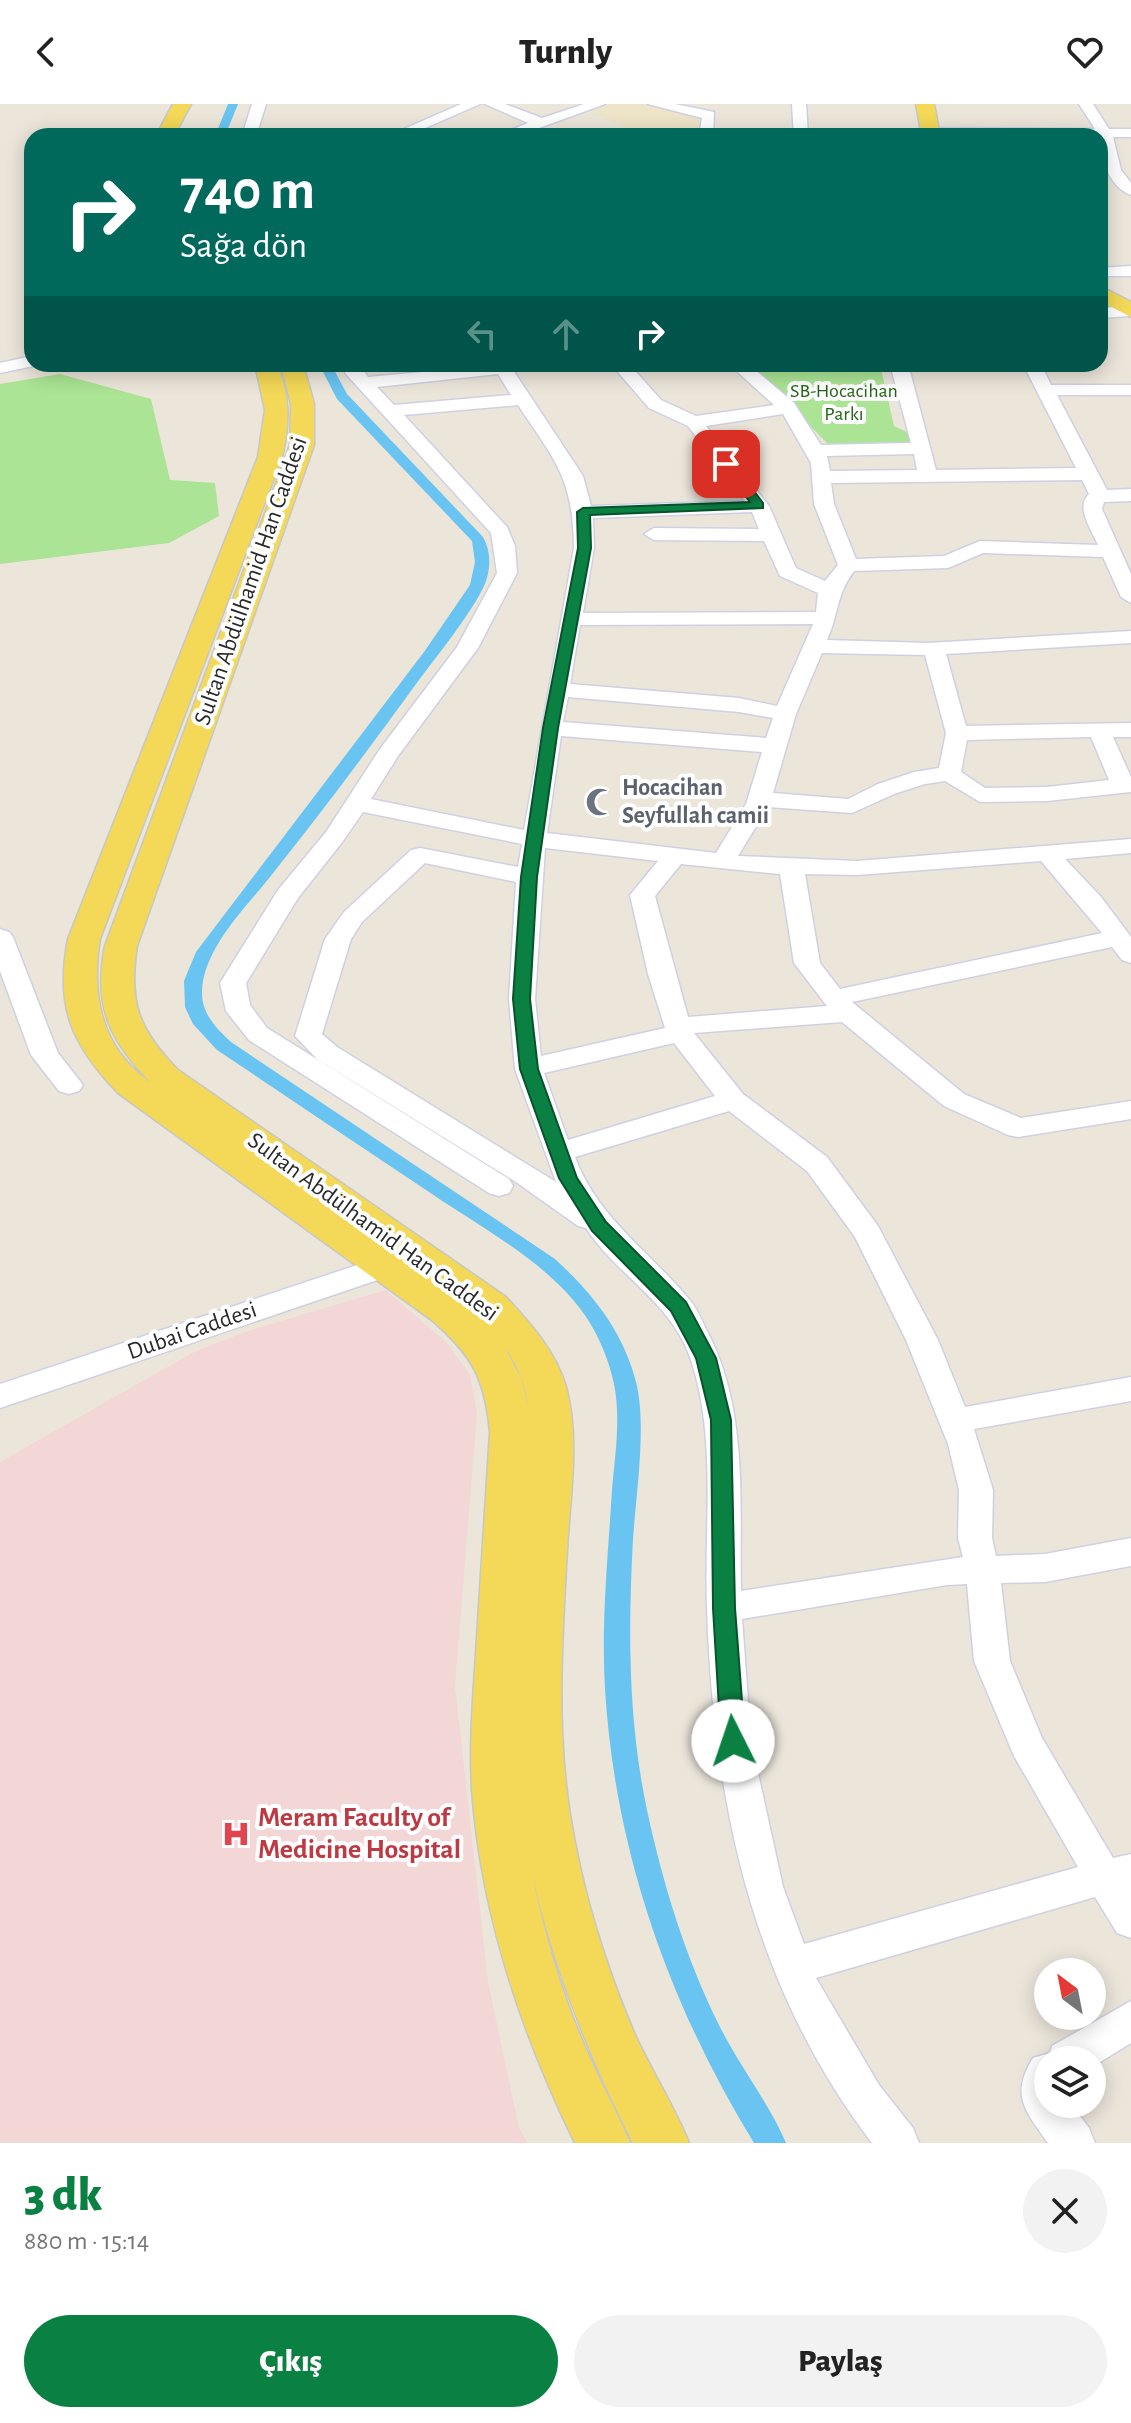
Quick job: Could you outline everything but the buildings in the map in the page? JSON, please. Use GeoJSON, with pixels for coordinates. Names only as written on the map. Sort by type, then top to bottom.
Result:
{"type":"FeatureCollection","features":[{"type":"Feature","properties":{"kind":"main road"},"geometry":{"type":"LineString","coordinates":[[169,128],[182,104]]}},
{"type":"Feature","properties":{"kind":"main road"},"geometry":{"type":"LineString","coordinates":[[188,128],[201,104]]}},
{"type":"Feature","properties":{"kind":"main road"},"geometry":{"type":"LineString","coordinates":[[916,104],[925,128]]}},
{"type":"Feature","properties":{"kind":"main road"},"geometry":{"type":"LineString","coordinates":[[925,104],[927,128]]}},
{"type":"Feature","properties":{"kind":"main road"},"geometry":{"type":"LineString","coordinates":[[1108,280],[1131,286]]}},
{"type":"Feature","properties":{"kind":"main road"},"geometry":{"type":"LineString","coordinates":[[1108,285],[1131,311]]}},
{"type":"Feature","properties":{"kind":"main road","name":"Sultan Abdülhamid Han Caddesi"},"geometry":{"type":"LineString","coordinates":[[269,372],[278,409],[270,457],[84,939],[78,972],[80,1006],[102,1054],[130,1085],[469,1329],[486,1349],[505,1387],[511,1454],[494,1736],[494,1770],[503,1849],[521,1938],[535,1982],[564,2057],[603,2143]]}},
{"type":"Feature","properties":{"kind":"main road","name":"Sultan Abdülhamid Han Caddesi"},"geometry":{"type":"LineString","coordinates":[[294,372],[301,394],[304,424],[302,445],[121,946],[116,967],[117,1003],[123,1024],[134,1041],[166,1078],[492,1307],[513,1328],[533,1358],[545,1385],[551,1449],[538,1713],[540,1764],[549,1840],[563,1903],[602,2022],[662,2143]]}},
{"type":"Feature","properties":{"kind":"street"},"geometry":{"type":"LineString","coordinates":[[252,128],[259,104]]}},
{"type":"Feature","properties":{"kind":"street"},"geometry":{"type":"LineString","coordinates":[[414,128],[473,104]]}},
{"type":"Feature","properties":{"kind":"street"},"geometry":{"type":"LineString","coordinates":[[492,104],[535,128],[598,104]]}},
{"type":"Feature","properties":{"kind":"street"},"geometry":{"type":"LineString","coordinates":[[655,104],[709,115],[707,128]]}},
{"type":"Feature","properties":{"kind":"street"},"geometry":{"type":"LineString","coordinates":[[799,104],[800,128]]}},
{"type":"Feature","properties":{"kind":"street"},"geometry":{"type":"LineString","coordinates":[[1086,104],[1099,128]]}},
{"type":"Feature","properties":{"kind":"street"},"geometry":{"type":"LineString","coordinates":[[1108,137],[1131,133]]}},
{"type":"Feature","properties":{"kind":"street"},"geometry":{"type":"LineString","coordinates":[[1108,139],[1131,146]]}},
{"type":"Feature","properties":{"kind":"street"},"geometry":{"type":"LineString","coordinates":[[1108,154],[1110,165],[1126,191]]}},
{"type":"Feature","properties":{"kind":"street"},"geometry":{"type":"LineString","coordinates":[[1110,165],[1131,166]]}},
{"type":"Feature","properties":{"kind":"street"},"geometry":{"type":"LineString","coordinates":[[1108,277],[1131,271]]}},
{"type":"Feature","properties":{"kind":"street"},"geometry":{"type":"LineString","coordinates":[[1108,315],[1131,311]]}},
{"type":"Feature","properties":{"kind":"street"},"geometry":{"type":"LineString","coordinates":[[1108,317],[1131,320]]}},
{"type":"Feature","properties":{"kind":"street"},"geometry":{"type":"LineString","coordinates":[[0,368],[24,363]]}},
{"type":"Feature","properties":{"kind":"street"},"geometry":{"type":"LineString","coordinates":[[357,373],[378,372]]}},
{"type":"Feature","properties":{"kind":"street"},"geometry":{"type":"LineString","coordinates":[[506,372],[574,476],[583,512],[584,548],[551,728],[529,877],[522,999],[529,1069],[568,1178],[599,1226]]}},
{"type":"Feature","properties":{"kind":"street"},"geometry":{"type":"LineString","coordinates":[[627,372],[655,404],[694,422],[759,506],[787,572],[829,590]]}},
{"type":"Feature","properties":{"kind":"street"},"geometry":{"type":"LineString","coordinates":[[747,372],[788,408],[815,451],[824,504],[848,565]]}},
{"type":"Feature","properties":{"kind":"street"},"geometry":{"type":"LineString","coordinates":[[901,372],[928,476]]}},
{"type":"Feature","properties":{"kind":"street"},"geometry":{"type":"LineString","coordinates":[[1036,372],[1100,496]]}},
{"type":"Feature","properties":{"kind":"street"},"geometry":{"type":"LineString","coordinates":[[357,373],[500,531],[505,546],[507,573],[467,648],[355,803],[335,836],[287,895],[233,983],[232,997],[240,1014],[258,1034],[499,1186]]}},
{"type":"Feature","properties":{"kind":"street"},"geometry":{"type":"LineString","coordinates":[[1044,390],[1131,390]]}},
{"type":"Feature","properties":{"kind":"street"},"geometry":{"type":"LineString","coordinates":[[391,411],[523,399]]}},
{"type":"Feature","properties":{"kind":"street"},"geometry":{"type":"LineString","coordinates":[[694,422],[788,408]]}},
{"type":"Feature","properties":{"kind":"street"},"geometry":{"type":"LineString","coordinates":[[815,451],[922,448]]}},
{"type":"Feature","properties":{"kind":"street"},"geometry":{"type":"LineString","coordinates":[[821,477],[1088,474]]}},
{"type":"Feature","properties":{"kind":"street"},"geometry":{"type":"LineString","coordinates":[[1131,495],[1100,496],[1093,500],[1092,509],[1131,597]]}},
{"type":"Feature","properties":{"kind":"street"},"geometry":{"type":"LineString","coordinates":[[583,512],[759,506]]}},
{"type":"Feature","properties":{"kind":"street"},"geometry":{"type":"LineString","coordinates":[[654,534],[770,535]]}},
{"type":"Feature","properties":{"kind":"street"},"geometry":{"type":"LineString","coordinates":[[848,565],[948,562],[980,547],[1113,551]]}},
{"type":"Feature","properties":{"kind":"street"},"geometry":{"type":"LineString","coordinates":[[723,861],[759,799],[785,714],[826,618],[829,590],[848,565]]}},
{"type":"Feature","properties":{"kind":"street"},"geometry":{"type":"LineString","coordinates":[[572,619],[826,618]]}},
{"type":"Feature","properties":{"kind":"street"},"geometry":{"type":"LineString","coordinates":[[815,646],[934,649],[1131,637]]}},
{"type":"Feature","properties":{"kind":"street"},"geometry":{"type":"LineString","coordinates":[[934,649],[957,733],[949,774]]}},
{"type":"Feature","properties":{"kind":"street"},"geometry":{"type":"LineString","coordinates":[[559,690],[739,705],[785,714]]}},
{"type":"Feature","properties":{"kind":"street"},"geometry":{"type":"LineString","coordinates":[[551,728],[775,746]]}},
{"type":"Feature","properties":{"kind":"street"},"geometry":{"type":"LineString","coordinates":[[957,733],[1131,730]]}},
{"type":"Feature","properties":{"kind":"street"},"geometry":{"type":"LineString","coordinates":[[759,799],[852,806],[910,781],[949,774],[980,795],[1047,794],[1127,785],[1099,731]]}},
{"type":"Feature","properties":{"kind":"street"},"geometry":{"type":"LineString","coordinates":[[355,803],[534,839],[791,866],[857,868],[1131,846]]}},
{"type":"Feature","properties":{"kind":"street"},"geometry":{"type":"LineString","coordinates":[[529,1069],[679,1030],[842,1006],[865,989],[1124,947],[1092,902],[1047,853]]}},
{"type":"Feature","properties":{"kind":"street"},"geometry":{"type":"LineString","coordinates":[[529,877],[420,855],[353,917],[338,939],[308,1036],[327,1053],[526,1175],[599,1226],[679,1307],[706,1358],[721,1420],[724,1608],[733,1741],[764,1887],[800,1990],[864,2099],[898,2143]]}},
{"type":"Feature","properties":{"kind":"street"},"geometry":{"type":"LineString","coordinates":[[676,855],[642,895],[661,974],[679,1030],[733,1100],[817,1164],[868,1233],[922,1340],[954,1421],[976,1490],[975,1538],[983,1570],[992,1661],[1027,1745],[1118,1874],[1131,1920]]}},
{"type":"Feature","properties":{"kind":"street"},"geometry":{"type":"LineString","coordinates":[[791,866],[807,963],[842,1006],[954,1100],[1018,1128],[1131,1110]]}},
{"type":"Feature","properties":{"kind":"street"},"geometry":{"type":"LineString","coordinates":[[0,937],[45,1055],[69,1085]]}},
{"type":"Feature","properties":{"kind":"street"},"geometry":{"type":"LineString","coordinates":[[559,1152],[733,1100]]}},
{"type":"Feature","properties":{"kind":"street","name":"Dubai Caddesi"},"geometry":{"type":"LineString","coordinates":[[0,1396],[206,1328],[301,1292],[384,1267]]}},
{"type":"Feature","properties":{"kind":"street"},"geometry":{"type":"LineString","coordinates":[[954,1421],[1131,1389]]}},
{"type":"Feature","properties":{"kind":"street"},"geometry":{"type":"LineString","coordinates":[[724,1608],[947,1571],[1045,1568],[1131,1552]]}},
{"type":"Feature","properties":{"kind":"street"},"geometry":{"type":"LineString","coordinates":[[792,1966],[1118,1874]]}},
{"type":"Feature","properties":{"kind":"street"},"geometry":{"type":"LineString","coordinates":[[1089,2046],[1131,2020]]}},
{"type":"Feature","properties":{"kind":"street"},"geometry":{"type":"LineString","coordinates":[[1056,2118],[1074,2143]]}},
{"type":"Feature","properties":{"kind":"shaded area"},"geometry":{"type":"Polygon","coordinates":[[[608,104],[643,104],[703,116],[701,128],[625,128],[588,110],[608,104]]]}},
{"type":"Feature","properties":{"kind":"shaded area","name":"Meram Faculty of Medicine Hospital"},"geometry":{"type":"Polygon","coordinates":[[[386,1290],[447,1343],[470,1375],[477,1414],[455,1686],[488,1982],[519,2128],[528,2143],[0,2143],[0,1462],[196,1351],[251,1330],[386,1290]]]}},
{"type":"Feature","properties":{"kind":"green space","name":"SB-Hocacihan Parkı"},"geometry":{"type":"Polygon","coordinates":[[[757,372],[882,372],[894,426],[909,433],[911,442],[828,444],[757,372]]]}},
{"type":"Feature","properties":{"kind":"green space"},"geometry":{"type":"Polygon","coordinates":[[[60,374],[151,399],[170,480],[215,483],[219,516],[169,543],[0,564],[0,384],[60,374]]]}},
{"type":"Feature","properties":{"kind":"waterway"},"geometry":{"type":"LineString","coordinates":[[223,128],[233,104]]}},
{"type":"Feature","properties":{"kind":"waterway"},"geometry":{"type":"LineString","coordinates":[[329,372],[342,396],[478,540],[483,557],[482,568],[477,585],[430,655],[333,786],[215,936],[198,967],[192,994],[194,1007],[200,1020],[224,1046],[547,1264],[598,1317],[614,1349],[626,1385],[628,1425],[617,1654],[623,1748],[633,1808],[646,1867],[685,1982],[710,2037],[771,2143]]}},
{"type":"Feature","properties":{"kind":"place","name":"Hocacihan Seyfullah camii"},"geometry":{"type":"Point","coordinates":[600,802]}},
{"type":"Feature","properties":{"kind":"place","name":"Meram Faculty of Medicine Hospital"},"geometry":{"type":"Point","coordinates":[236,1834]}},
{"type":"Feature","properties":{"kind":"route"},"geometry":{"type":"LineString","coordinates":[[726,464],[759,506],[583,512],[584,548],[551,728],[529,877],[522,999],[529,1069],[568,1178],[599,1226],[679,1307],[706,1358],[721,1420],[724,1608],[733,1741]]}}]}
